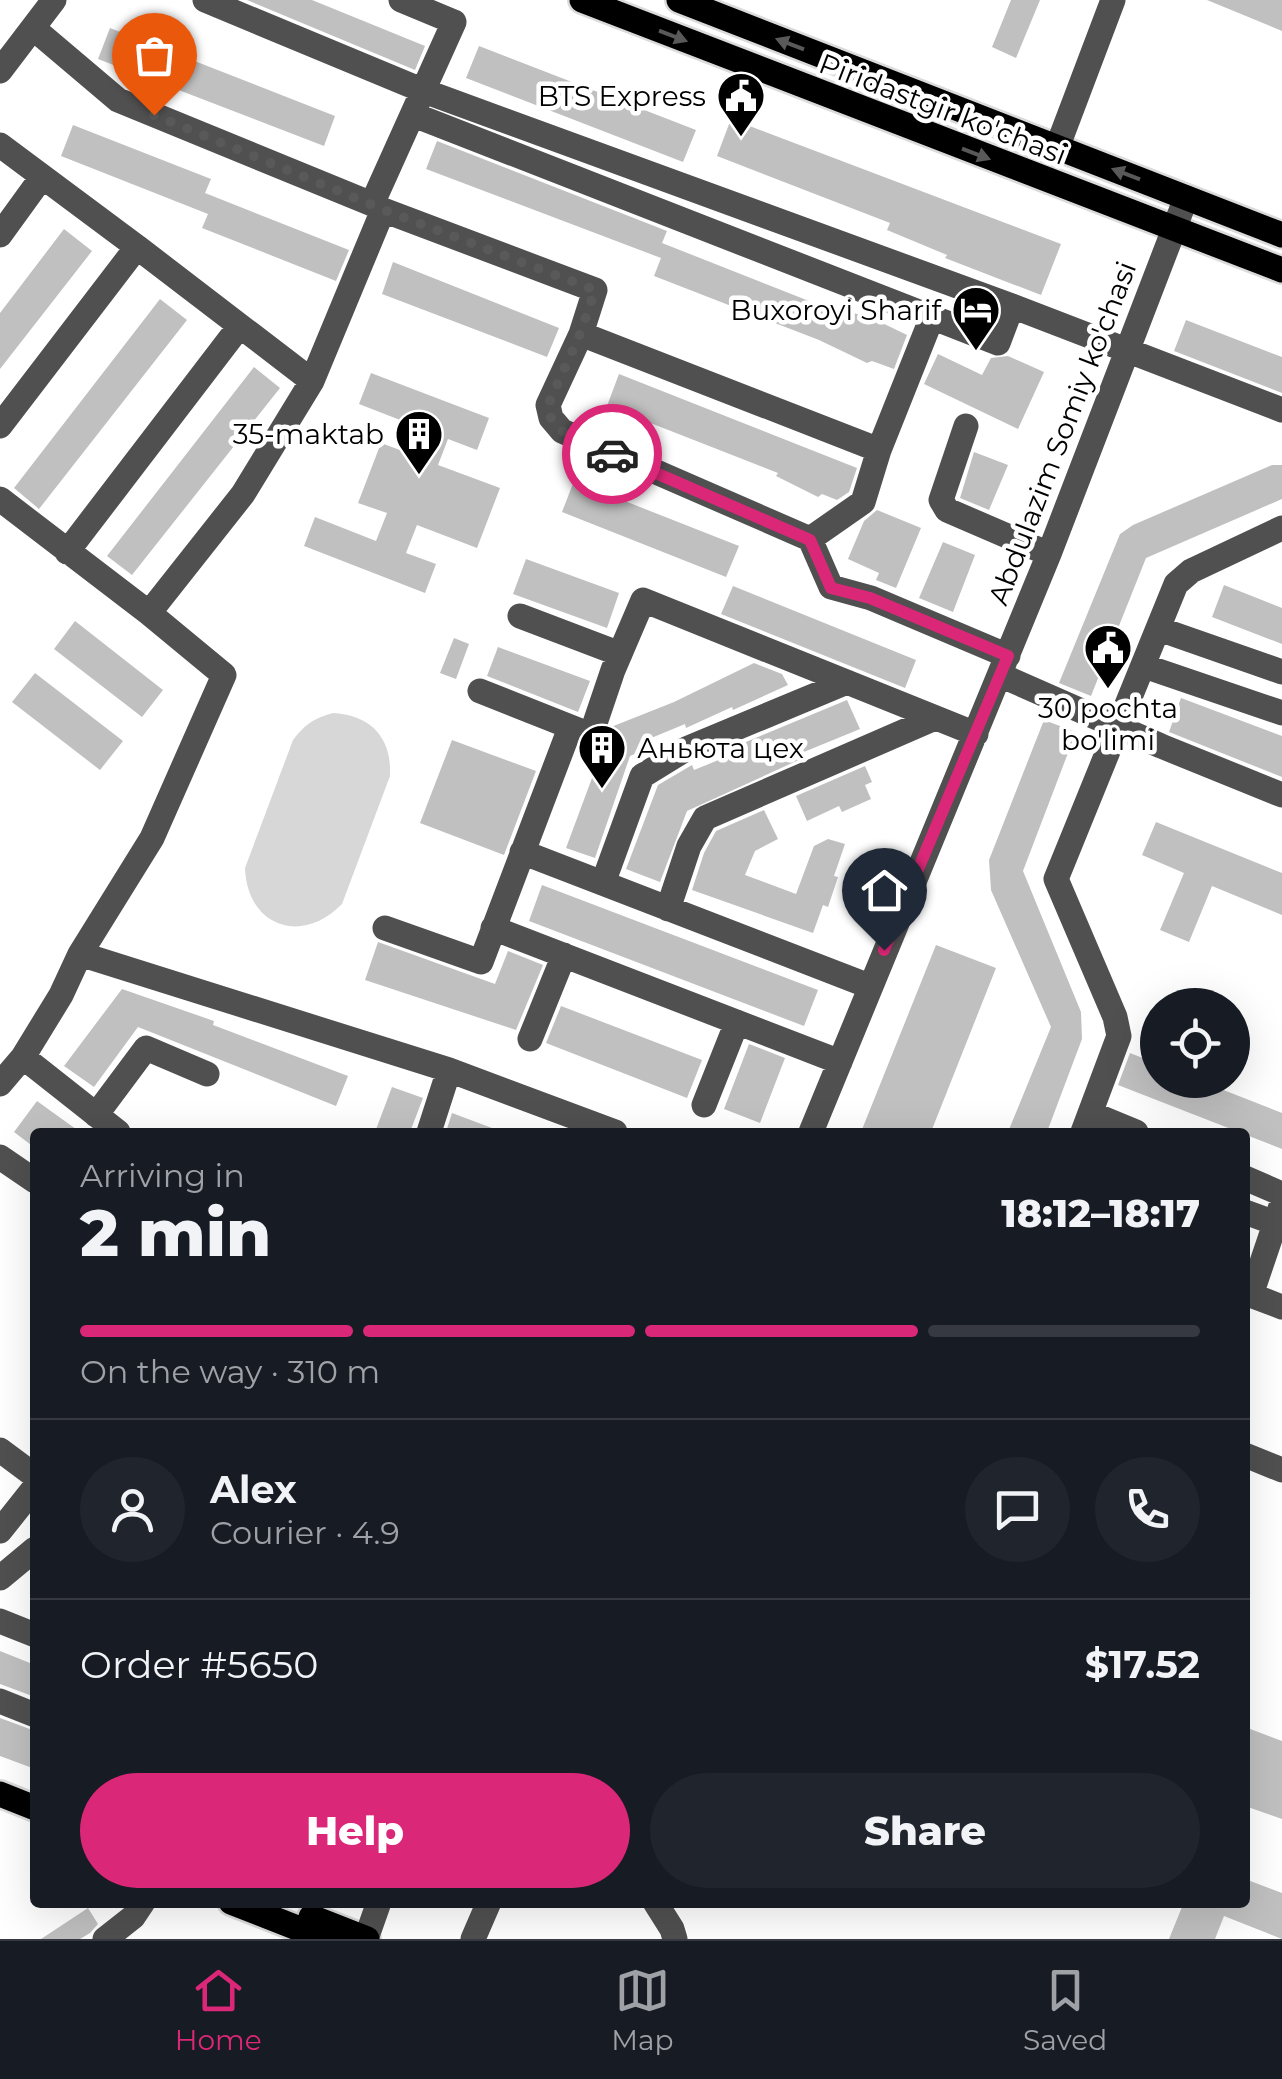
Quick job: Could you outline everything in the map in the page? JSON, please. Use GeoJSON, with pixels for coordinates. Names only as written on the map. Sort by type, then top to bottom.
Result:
{"type":"FeatureCollection","features":[{"type":"Feature","properties":{"kind":"main road","name":"Piridastgir ko'chasi"},"geometry":{"type":"LineString","coordinates":[[582,0],[1282,270]]}},
{"type":"Feature","properties":{"kind":"main road","name":"Piridastgir ko'chasi"},"geometry":{"type":"LineString","coordinates":[[679,0],[1282,235]]}},
{"type":"Feature","properties":{"kind":"main road"},"geometry":{"type":"LineString","coordinates":[[0,1794],[30,1806]]}},
{"type":"Feature","properties":{"kind":"main road"},"geometry":{"type":"LineString","coordinates":[[0,1811],[30,1823]]}},
{"type":"Feature","properties":{"kind":"main road"},"geometry":{"type":"LineString","coordinates":[[246,1908],[325,1939]]}},
{"type":"Feature","properties":{"kind":"main road"},"geometry":{"type":"LineString","coordinates":[[289,1908],[366,1939]]}},
{"type":"Feature","properties":{"kind":"street"},"geometry":{"type":"LineString","coordinates":[[0,71],[54,0]]}},
{"type":"Feature","properties":{"kind":"street"},"geometry":{"type":"LineString","coordinates":[[206,0],[419,103],[932,318],[998,343],[1012,306]]}},
{"type":"Feature","properties":{"kind":"street"},"geometry":{"type":"LineString","coordinates":[[149,613],[243,494],[312,381],[458,11],[401,0]]}},
{"type":"Feature","properties":{"kind":"street"},"geometry":{"type":"LineString","coordinates":[[1057,148],[1113,0]]}},
{"type":"Feature","properties":{"kind":"street"},"geometry":{"type":"LineString","coordinates":[[33,28],[118,100],[378,207],[595,290],[548,405],[551,418],[562,431],[810,540],[831,588],[870,598],[1118,726],[1282,795]]}},
{"type":"Feature","properties":{"kind":"street"},"geometry":{"type":"LineString","coordinates":[[419,103],[1012,306],[1282,410]]}},
{"type":"Feature","properties":{"kind":"street"},"geometry":{"type":"LineString","coordinates":[[0,145],[312,381]]}},
{"type":"Feature","properties":{"kind":"street"},"geometry":{"type":"LineString","coordinates":[[0,234],[42,176]]}},
{"type":"Feature","properties":{"kind":"street","name":"Abdulazim Somiy ko'chasi"},"geometry":{"type":"LineString","coordinates":[[819,1128],[869,986],[1004,666],[1186,198]]}},
{"type":"Feature","properties":{"kind":"street"},"geometry":{"type":"LineString","coordinates":[[0,426],[137,246]]}},
{"type":"Feature","properties":{"kind":"street"},"geometry":{"type":"LineString","coordinates":[[810,540],[863,502],[879,450],[932,318]]}},
{"type":"Feature","properties":{"kind":"street"},"geometry":{"type":"LineString","coordinates":[[67,552],[240,327]]}},
{"type":"Feature","properties":{"kind":"street"},"geometry":{"type":"LineString","coordinates":[[580,334],[879,450]]}},
{"type":"Feature","properties":{"kind":"street"},"geometry":{"type":"LineString","coordinates":[[966,426],[941,500],[946,510],[1049,554]]}},
{"type":"Feature","properties":{"kind":"street"},"geometry":{"type":"LineString","coordinates":[[0,499],[224,676],[152,838],[80,954],[23,1057],[0,1084]]}},
{"type":"Feature","properties":{"kind":"street"},"geometry":{"type":"LineString","coordinates":[[1114,1128],[1087,1123],[1119,1036],[1115,1017],[1056,880],[1176,584],[1191,571],[1282,528]]}},
{"type":"Feature","properties":{"kind":"street"},"geometry":{"type":"LineString","coordinates":[[480,691],[591,735],[643,600],[976,734]]}},
{"type":"Feature","properties":{"kind":"street"},"geometry":{"type":"LineString","coordinates":[[518,623],[616,662]]}},
{"type":"Feature","properties":{"kind":"street"},"geometry":{"type":"LineString","coordinates":[[1158,629],[1282,672]]}},
{"type":"Feature","properties":{"kind":"street"},"geometry":{"type":"LineString","coordinates":[[1144,666],[1282,713]]}},
{"type":"Feature","properties":{"kind":"street"},"geometry":{"type":"LineString","coordinates":[[603,883],[642,776],[686,749],[847,682]]}},
{"type":"Feature","properties":{"kind":"street"},"geometry":{"type":"LineString","coordinates":[[668,908],[689,846],[705,818],[935,718]]}},
{"type":"Feature","properties":{"kind":"street"},"geometry":{"type":"LineString","coordinates":[[385,928],[481,962],[570,728]]}},
{"type":"Feature","properties":{"kind":"street"},"geometry":{"type":"LineString","coordinates":[[522,852],[869,986]]}},
{"type":"Feature","properties":{"kind":"street"},"geometry":{"type":"LineString","coordinates":[[493,928],[840,1062]]}},
{"type":"Feature","properties":{"kind":"street"},"geometry":{"type":"LineString","coordinates":[[80,954],[449,1070],[604,1128]]}},
{"type":"Feature","properties":{"kind":"street"},"geometry":{"type":"LineString","coordinates":[[530,1038],[564,955]]}},
{"type":"Feature","properties":{"kind":"street"},"geometry":{"type":"LineString","coordinates":[[704,1105],[737,1022]]}},
{"type":"Feature","properties":{"kind":"street"},"geometry":{"type":"LineString","coordinates":[[96,1115],[146,1048],[207,1074]]}},
{"type":"Feature","properties":{"kind":"street"},"geometry":{"type":"LineString","coordinates":[[23,1057],[113,1128]]}},
{"type":"Feature","properties":{"kind":"street"},"geometry":{"type":"LineString","coordinates":[[430,1128],[449,1070]]}},
{"type":"Feature","properties":{"kind":"street"},"geometry":{"type":"LineString","coordinates":[[0,1157],[30,1178]]}},
{"type":"Feature","properties":{"kind":"street"},"geometry":{"type":"LineString","coordinates":[[1250,1180],[1282,1194]]}},
{"type":"Feature","properties":{"kind":"street"},"geometry":{"type":"LineString","coordinates":[[1250,1212],[1279,1213],[1250,1289]]}},
{"type":"Feature","properties":{"kind":"street"},"geometry":{"type":"LineString","coordinates":[[1250,1295],[1282,1307]]}},
{"type":"Feature","properties":{"kind":"street"},"geometry":{"type":"LineString","coordinates":[[0,1450],[30,1472]]}},
{"type":"Feature","properties":{"kind":"street"},"geometry":{"type":"LineString","coordinates":[[1250,1457],[1282,1470]]}},
{"type":"Feature","properties":{"kind":"street"},"geometry":{"type":"LineString","coordinates":[[0,1530],[30,1493]]}},
{"type":"Feature","properties":{"kind":"street"},"geometry":{"type":"LineString","coordinates":[[0,1578],[30,1553]]}},
{"type":"Feature","properties":{"kind":"street"},"geometry":{"type":"LineString","coordinates":[[0,1622],[30,1633]]}},
{"type":"Feature","properties":{"kind":"street"},"geometry":{"type":"LineString","coordinates":[[0,1701],[30,1713]]}},
{"type":"Feature","properties":{"kind":"street"},"geometry":{"type":"LineString","coordinates":[[104,1939],[133,1917],[138,1908]]}},
{"type":"Feature","properties":{"kind":"street"},"geometry":{"type":"LineString","coordinates":[[366,1939],[378,1908]]}},
{"type":"Feature","properties":{"kind":"street"},"geometry":{"type":"LineString","coordinates":[[473,1939],[486,1908]]}},
{"type":"Feature","properties":{"kind":"street"},"geometry":{"type":"LineString","coordinates":[[659,1908],[675,1939]]}},
{"type":"Feature","properties":{"kind":"shaded area"},"geometry":{"type":"Polygon","coordinates":[[[333,713],[358,718],[377,731],[387,750],[390,776],[342,904],[310,924],[279,923],[255,904],[245,868],[293,740],[310,723],[333,713]]]}},
{"type":"Feature","properties":{"kind":"building"},"geometry":{"type":"Polygon","coordinates":[[[247,0],[312,0],[425,46],[415,70],[247,0]]]}},
{"type":"Feature","properties":{"kind":"building"},"geometry":{"type":"Polygon","coordinates":[[[1011,0],[1040,0],[1016,58],[992,47],[1011,0]]]}},
{"type":"Feature","properties":{"kind":"building"},"geometry":{"type":"Polygon","coordinates":[[[1207,0],[1282,0],[1282,31],[1207,0]]]}},
{"type":"Feature","properties":{"kind":"building"},"geometry":{"type":"Polygon","coordinates":[[[110,28],[335,116],[324,146],[98,59],[110,28]]]}},
{"type":"Feature","properties":{"kind":"building"},"geometry":{"type":"Polygon","coordinates":[[[479,46],[696,130],[683,162],[466,78],[479,46]]]}},
{"type":"Feature","properties":{"kind":"building"},"geometry":{"type":"Polygon","coordinates":[[[731,119],[1061,244],[1041,295],[945,258],[947,255],[887,230],[890,223],[717,156],[731,119]]]}},
{"type":"Feature","properties":{"kind":"building"},"geometry":{"type":"Polygon","coordinates":[[[73,125],[211,179],[205,193],[349,250],[336,281],[202,228],[208,214],[61,156],[73,125]]]}},
{"type":"Feature","properties":{"kind":"building"},"geometry":{"type":"Polygon","coordinates":[[[437,141],[667,231],[662,243],[837,312],[838,308],[876,320],[907,335],[894,369],[872,361],[867,363],[819,340],[654,276],[661,258],[426,169],[437,141]]]}},
{"type":"Feature","properties":{"kind":"building"},"geometry":{"type":"Polygon","coordinates":[[[64,229],[92,251],[0,369],[0,313],[64,229]]]}},
{"type":"Feature","properties":{"kind":"building"},"geometry":{"type":"Polygon","coordinates":[[[393,262],[559,328],[547,357],[382,294],[393,262]]]}},
{"type":"Feature","properties":{"kind":"building"},"geometry":{"type":"Polygon","coordinates":[[[160,299],[187,320],[39,509],[14,488],[160,299]]]}},
{"type":"Feature","properties":{"kind":"building"},"geometry":{"type":"Polygon","coordinates":[[[1186,320],[1282,357],[1282,393],[1174,351],[1186,320]]]}},
{"type":"Feature","properties":{"kind":"building"},"geometry":{"type":"Polygon","coordinates":[[[938,354],[982,375],[991,358],[1008,356],[1044,372],[1018,429],[924,384],[938,354]]]}},
{"type":"Feature","properties":{"kind":"building"},"geometry":{"type":"Polygon","coordinates":[[[254,367],[280,388],[132,575],[107,556],[254,367]]]}},
{"type":"Feature","properties":{"kind":"building","name":"35-maktab"},"geometry":{"type":"Polygon","coordinates":[[[371,373],[489,418],[477,450],[448,439],[438,465],[500,488],[477,548],[417,525],[406,553],[436,564],[425,593],[304,546],[315,517],[376,541],[387,513],[358,503],[381,443],[408,453],[418,427],[359,404],[371,373]]]}},
{"type":"Feature","properties":{"kind":"building"},"geometry":{"type":"Polygon","coordinates":[[[619,374],[857,468],[849,492],[837,500],[822,494],[818,497],[776,476],[778,473],[607,406],[619,374]]]}},
{"type":"Feature","properties":{"kind":"building"},"geometry":{"type":"Polygon","coordinates":[[[974,452],[1008,465],[989,510],[960,498],[974,452]]]}},
{"type":"Feature","properties":{"kind":"building"},"geometry":{"type":"Polygon","coordinates":[[[1272,465],[1282,465],[1282,499],[1146,558],[1091,696],[1059,683],[1120,534],[1272,465]]]}},
{"type":"Feature","properties":{"kind":"building"},"geometry":{"type":"Polygon","coordinates":[[[574,481],[739,546],[726,577],[562,512],[574,481]]]}},
{"type":"Feature","properties":{"kind":"building"},"geometry":{"type":"Polygon","coordinates":[[[877,510],[921,528],[896,588],[876,580],[879,573],[848,559],[864,521],[877,510]]]}},
{"type":"Feature","properties":{"kind":"building"},"geometry":{"type":"Polygon","coordinates":[[[943,542],[975,555],[953,612],[919,598],[943,542]]]}},
{"type":"Feature","properties":{"kind":"building"},"geometry":{"type":"Polygon","coordinates":[[[526,559],[619,593],[607,628],[513,594],[526,559]]]}},
{"type":"Feature","properties":{"kind":"building"},"geometry":{"type":"Polygon","coordinates":[[[1224,585],[1282,608],[1282,644],[1212,617],[1224,585]]]}},
{"type":"Feature","properties":{"kind":"building"},"geometry":{"type":"Polygon","coordinates":[[[733,586],[916,660],[905,688],[721,614],[733,586]]]}},
{"type":"Feature","properties":{"kind":"building"},"geometry":{"type":"Polygon","coordinates":[[[75,621],[163,690],[142,717],[54,649],[75,621]]]}},
{"type":"Feature","properties":{"kind":"building"},"geometry":{"type":"Polygon","coordinates":[[[454,638],[469,644],[456,679],[440,673],[454,638]]]}},
{"type":"Feature","properties":{"kind":"building"},"geometry":{"type":"Polygon","coordinates":[[[498,647],[590,681],[578,712],[487,676],[498,647]]]}},
{"type":"Feature","properties":{"kind":"building"},"geometry":{"type":"Polygon","coordinates":[[[754,663],[782,674],[788,685],[733,710],[732,707],[686,728],[685,724],[644,741],[647,749],[630,756],[595,858],[566,848],[611,727],[754,663]]]}},
{"type":"Feature","properties":{"kind":"building"},"geometry":{"type":"Polygon","coordinates":[[[35,673],[123,741],[100,770],[12,702],[35,673]]]}},
{"type":"Feature","properties":{"kind":"building"},"geometry":{"type":"Polygon","coordinates":[[[1181,698],[1282,736],[1282,777],[1169,732],[1181,698]]]}},
{"type":"Feature","properties":{"kind":"building"},"geometry":{"type":"Polygon","coordinates":[[[847,700],[860,729],[799,754],[801,759],[687,811],[660,882],[626,869],[658,785],[692,765],[694,770],[726,757],[724,751],[847,700]]]}},
{"type":"Feature","properties":{"kind":"building"},"geometry":{"type":"Polygon","coordinates":[[[1044,720],[1076,732],[1023,871],[1081,1012],[1082,1039],[1049,1128],[1010,1128],[1051,1027],[991,890],[989,860],[1044,720]]]}},
{"type":"Feature","properties":{"kind":"building"},"geometry":{"type":"Polygon","coordinates":[[[452,740],[536,771],[504,855],[420,823],[452,740]]]}},
{"type":"Feature","properties":{"kind":"building"},"geometry":{"type":"Polygon","coordinates":[[[865,766],[872,782],[865,785],[871,799],[842,812],[839,806],[807,821],[796,796],[865,766]]]}},
{"type":"Feature","properties":{"kind":"building"},"geometry":{"type":"Polygon","coordinates":[[[764,810],[778,839],[755,851],[745,875],[796,894],[814,846],[828,839],[845,844],[828,907],[823,905],[813,933],[692,890],[716,831],[764,810]]]}},
{"type":"Feature","properties":{"kind":"building"},"geometry":{"type":"Polygon","coordinates":[[[1156,822],[1282,873],[1282,915],[1212,886],[1189,942],[1160,930],[1184,873],[1142,855],[1156,822]]]}},
{"type":"Feature","properties":{"kind":"building"},"geometry":{"type":"Polygon","coordinates":[[[542,885],[818,990],[804,1026],[529,921],[542,885]]]}},
{"type":"Feature","properties":{"kind":"building"},"geometry":{"type":"Polygon","coordinates":[[[378,942],[495,984],[508,951],[543,965],[516,1030],[365,980],[378,942]]]}},
{"type":"Feature","properties":{"kind":"building"},"geometry":{"type":"Polygon","coordinates":[[[936,945],[996,968],[933,1128],[863,1128],[936,945]]]}},
{"type":"Feature","properties":{"kind":"building"},"geometry":{"type":"Polygon","coordinates":[[[122,989],[214,1021],[213,1025],[348,1076],[336,1106],[138,1027],[94,1087],[64,1066],[122,989]]]}},
{"type":"Feature","properties":{"kind":"building"},"geometry":{"type":"Polygon","coordinates":[[[561,1006],[702,1060],[687,1098],[546,1043],[561,1006]]]}},
{"type":"Feature","properties":{"kind":"building"},"geometry":{"type":"Polygon","coordinates":[[[749,1044],[785,1058],[760,1123],[724,1109],[749,1044]]]}},
{"type":"Feature","properties":{"kind":"building"},"geometry":{"type":"Polygon","coordinates":[[[1130,1053],[1140,1057],[1140,1094],[1118,1085],[1130,1053]]]}},
{"type":"Feature","properties":{"kind":"building"},"geometry":{"type":"Polygon","coordinates":[[[392,1087],[423,1098],[412,1128],[377,1128],[392,1087]]]}},
{"type":"Feature","properties":{"kind":"building"},"geometry":{"type":"Polygon","coordinates":[[[1151,1098],[1244,1098],[1282,1113],[1282,1149],[1250,1137],[1250,1128],[1228,1128],[1151,1098]]]}},
{"type":"Feature","properties":{"kind":"building"},"geometry":{"type":"Polygon","coordinates":[[[37,1101],[74,1128],[30,1128],[30,1144],[14,1132],[37,1101]]]}},
{"type":"Feature","properties":{"kind":"building"},"geometry":{"type":"Polygon","coordinates":[[[452,1113],[492,1128],[447,1128],[452,1113]]]}},
{"type":"Feature","properties":{"kind":"building"},"geometry":{"type":"Polygon","coordinates":[[[0,1651],[30,1663],[30,1695],[0,1684],[0,1651]]]}},
{"type":"Feature","properties":{"kind":"building"},"geometry":{"type":"Polygon","coordinates":[[[0,1718],[30,1729],[30,1767],[0,1756],[0,1718]]]}},
{"type":"Feature","properties":{"kind":"building"},"geometry":{"type":"Polygon","coordinates":[[[1250,1729],[1282,1741],[1282,1819],[1250,1808],[1250,1729]]]}},
{"type":"Feature","properties":{"kind":"building"},"geometry":{"type":"Polygon","coordinates":[[[1250,1881],[1282,1893],[1282,1939],[1224,1916],[1215,1939],[1169,1939],[1182,1908],[1250,1908],[1250,1881]]]}},
{"type":"Feature","properties":{"kind":"building"},"geometry":{"type":"Polygon","coordinates":[[[88,1908],[98,1924],[90,1933],[80,1939],[41,1939],[88,1908]]]}},
{"type":"Feature","properties":{"kind":"way so far"},"geometry":{"type":"LineString","coordinates":[[154,115],[384,210],[595,290],[548,405],[551,418],[562,431],[612,454]]}},
{"type":"Feature","properties":{"kind":"place","name":"BTS Express"},"geometry":{"type":"Point","coordinates":[741,138]}},
{"type":"Feature","properties":{"kind":"place","name":"Buxoroyi Sharif"},"geometry":{"type":"Point","coordinates":[976,352]}},
{"type":"Feature","properties":{"kind":"place","name":"35-maktab"},"geometry":{"type":"Point","coordinates":[419,476]}},
{"type":"Feature","properties":{"kind":"place","name":"30 pochta bo'limi"},"geometry":{"type":"Point","coordinates":[1108,690]}},
{"type":"Feature","properties":{"kind":"place","name":"Аньюта цех"},"geometry":{"type":"Point","coordinates":[602,790]}},
{"type":"Feature","properties":{"kind":"route"},"geometry":{"type":"LineString","coordinates":[[612,454],[810,540],[831,588],[870,598],[1008,656],[884,950]]}}]}
